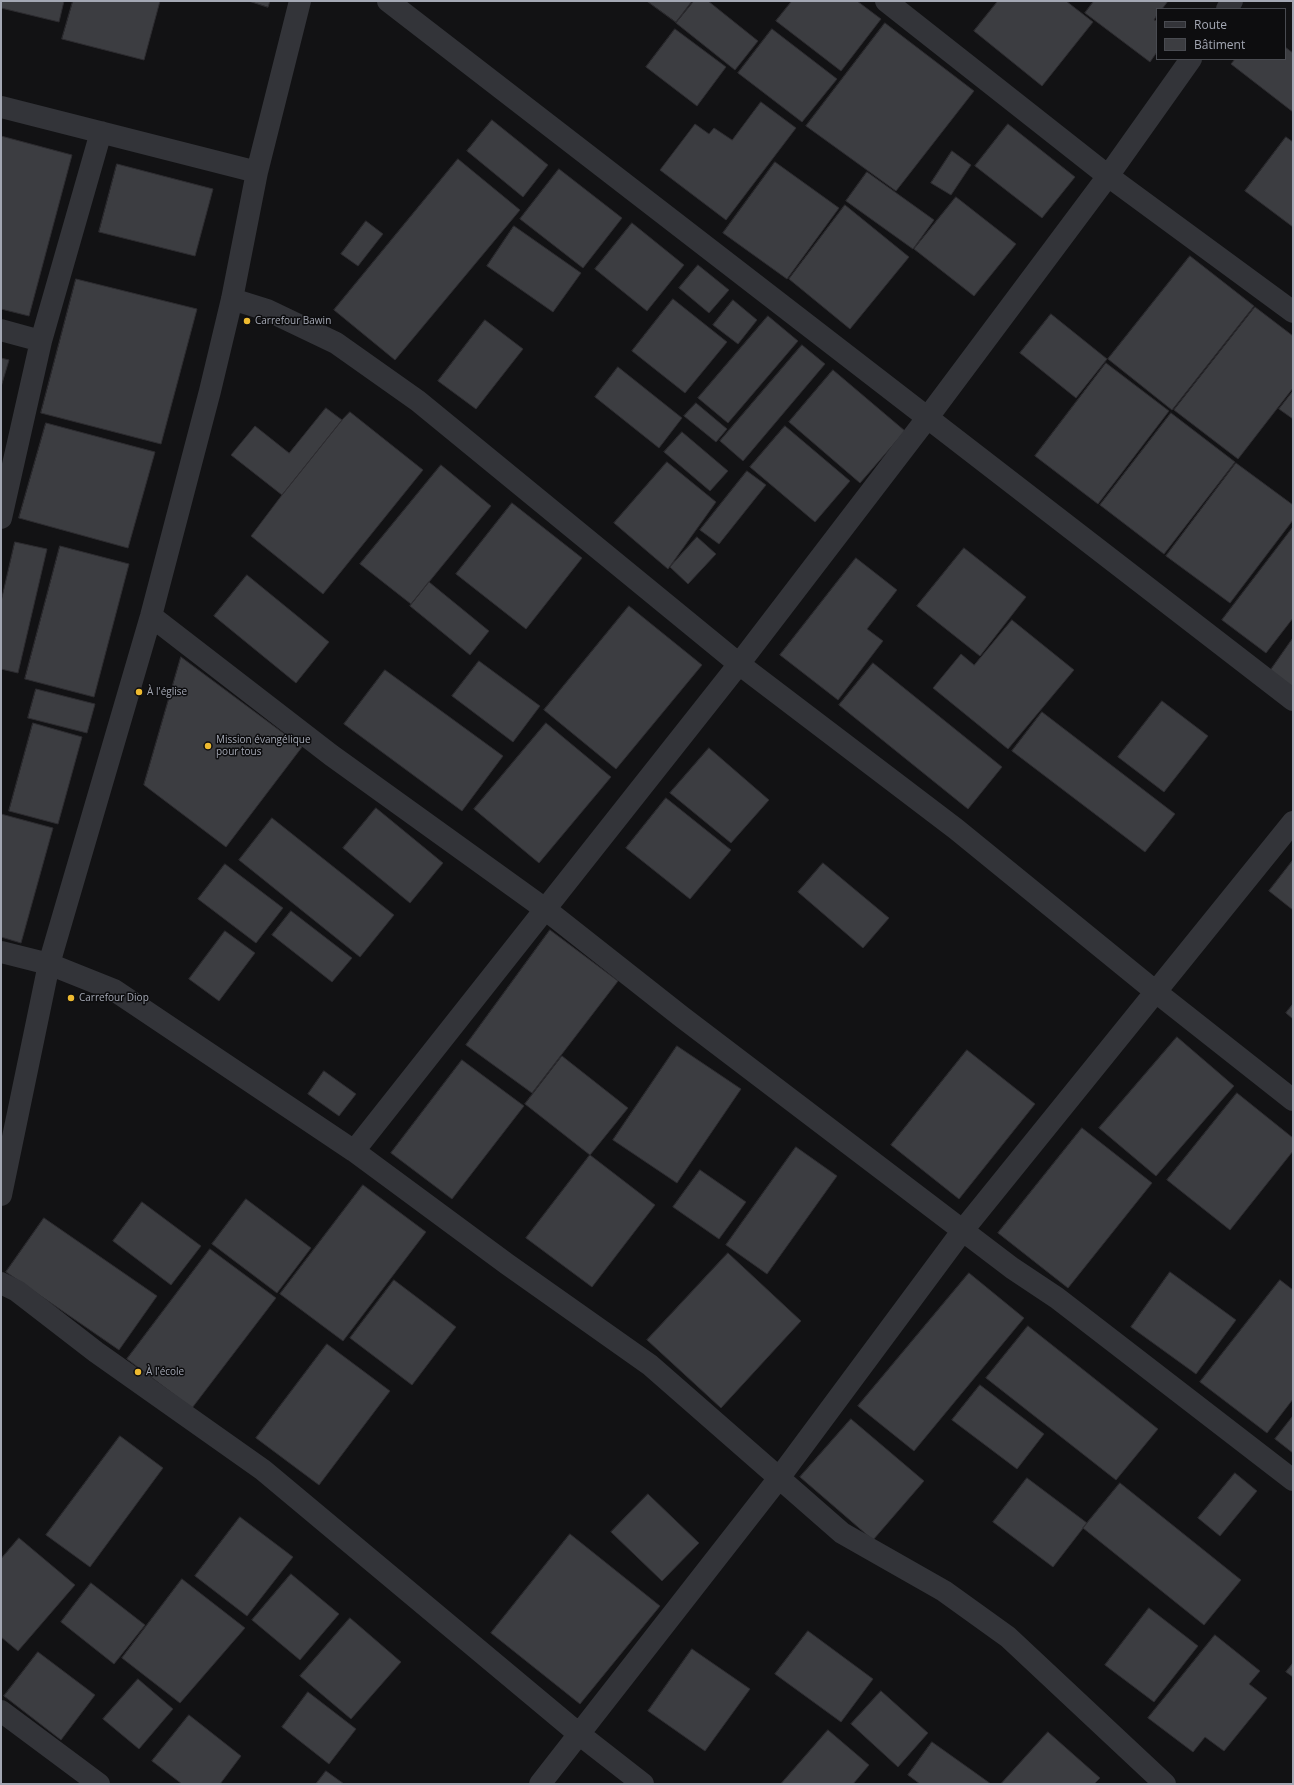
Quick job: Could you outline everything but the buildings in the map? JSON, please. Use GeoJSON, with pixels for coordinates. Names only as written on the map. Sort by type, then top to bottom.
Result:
{"type":"FeatureCollection","features":[{"type":"Feature","properties":{"kind":"street"},"geometry":{"type":"LineString","coordinates":[[1,1195],[49,964],[150,616],[208,398],[232,298],[257,172],[300,1]]}},
{"type":"Feature","properties":{"kind":"street"},"geometry":{"type":"LineString","coordinates":[[388,1],[1293,700]]}},
{"type":"Feature","properties":{"kind":"street"},"geometry":{"type":"LineString","coordinates":[[886,1],[1108,176],[1293,312]]}},
{"type":"Feature","properties":{"kind":"street"},"geometry":{"type":"LineString","coordinates":[[354,1151],[739,664],[928,417],[1108,176],[1190,60]]}},
{"type":"Feature","properties":{"kind":"street"},"geometry":{"type":"LineString","coordinates":[[1,107],[257,172]]}},
{"type":"Feature","properties":{"kind":"street"},"geometry":{"type":"LineString","coordinates":[[1,518],[41,341],[101,132]]}},
{"type":"Feature","properties":{"kind":"street"},"geometry":{"type":"LineString","coordinates":[[232,298],[266,310],[336,343],[418,401],[739,664],[956,829],[1156,992],[1293,1100]]}},
{"type":"Feature","properties":{"kind":"street"},"geometry":{"type":"LineString","coordinates":[[1,330],[41,341]]}},
{"type":"Feature","properties":{"kind":"street"},"geometry":{"type":"LineString","coordinates":[[150,616],[331,755],[545,909],[682,1017],[1012,1268],[1057,1298],[1293,1480]]}},
{"type":"Feature","properties":{"kind":"street"},"geometry":{"type":"LineString","coordinates":[[540,1784],[779,1478],[963,1230],[1293,822]]}},
{"type":"Feature","properties":{"kind":"street"},"geometry":{"type":"LineString","coordinates":[[1,952],[49,964],[114,990],[354,1151],[507,1264],[650,1365],[842,1533],[944,1591],[1008,1637],[1165,1784]]}},
{"type":"Feature","properties":{"kind":"street"},"geometry":{"type":"LineString","coordinates":[[1,1283],[17,1291],[96,1352],[263,1470],[579,1734],[642,1784]]}},
{"type":"Feature","properties":{"kind":"street"},"geometry":{"type":"LineString","coordinates":[[1,1711],[99,1784]]}},
{"type":"Feature","properties":{"kind":"place","name":"Carrefour Bawin"},"geometry":{"type":"Point","coordinates":[247,321]}},
{"type":"Feature","properties":{"kind":"place","name":"À l'église"},"geometry":{"type":"Point","coordinates":[139,692]}},
{"type":"Feature","properties":{"kind":"place","name":"Mission évangélique pour tous"},"geometry":{"type":"Point","coordinates":[208,746]}},
{"type":"Feature","properties":{"kind":"place","name":"Carrefour Diop"},"geometry":{"type":"Point","coordinates":[71,998]}},
{"type":"Feature","properties":{"kind":"place","name":"À l'école"},"geometry":{"type":"Point","coordinates":[138,1372]}}]}
